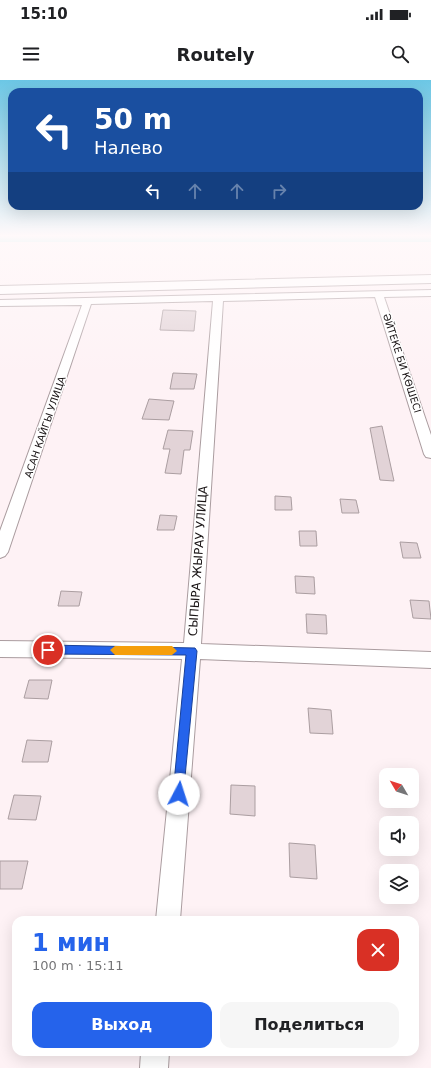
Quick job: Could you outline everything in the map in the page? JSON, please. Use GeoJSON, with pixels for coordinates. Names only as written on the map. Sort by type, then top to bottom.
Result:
{"type":"FeatureCollection","features":[{"type":"Feature","properties":{"kind":"highway"},"geometry":{"type":"LineString","coordinates":[[0,284],[82,282]]}},
{"type":"Feature","properties":{"kind":"highway"},"geometry":{"type":"LineString","coordinates":[[0,290],[309,282]]}},
{"type":"Feature","properties":{"kind":"street"},"geometry":{"type":"LineString","coordinates":[[0,303],[431,293]]}},
{"type":"Feature","properties":{"kind":"street","name":"ӘЙТЕКЕ БИ КӨШЕСІ"},"geometry":{"type":"LineString","coordinates":[[379,295],[431,454]]}},
{"type":"Feature","properties":{"kind":"street","name":"СЫПЫРА ЖЫРАУ УЛИЦА"},"geometry":{"type":"LineString","coordinates":[[168,916],[192,651],[218,298]]}},
{"type":"Feature","properties":{"kind":"street","name":"АСАН КАЙГЫ УЛИЦА"},"geometry":{"type":"LineString","coordinates":[[0,552],[87,305],[86,301]]}},
{"type":"Feature","properties":{"kind":"street"},"geometry":{"type":"LineString","coordinates":[[0,649],[192,651],[431,660]]}},
{"type":"Feature","properties":{"kind":"street"},"geometry":{"type":"LineString","coordinates":[[154,1068],[156,1056]]}},
{"type":"Feature","properties":{"kind":"building"},"geometry":{"type":"Polygon","coordinates":[[[163,310],[196,311],[194,331],[160,330],[163,310]]]}},
{"type":"Feature","properties":{"kind":"building"},"geometry":{"type":"Polygon","coordinates":[[[173,373],[197,374],[194,389],[170,389],[173,373]]]}},
{"type":"Feature","properties":{"kind":"building"},"geometry":{"type":"Polygon","coordinates":[[[149,399],[174,401],[169,420],[142,419],[149,399]]]}},
{"type":"Feature","properties":{"kind":"building"},"geometry":{"type":"Polygon","coordinates":[[[382,426],[394,481],[380,480],[370,428],[382,426]]]}},
{"type":"Feature","properties":{"kind":"building"},"geometry":{"type":"Polygon","coordinates":[[[168,430],[193,431],[190,450],[184,450],[181,474],[165,473],[170,449],[163,449],[168,430]]]}},
{"type":"Feature","properties":{"kind":"building"},"geometry":{"type":"Polygon","coordinates":[[[275,496],[291,497],[292,510],[275,510],[275,496]]]}},
{"type":"Feature","properties":{"kind":"building"},"geometry":{"type":"Polygon","coordinates":[[[340,499],[356,500],[359,513],[342,513],[340,499]]]}},
{"type":"Feature","properties":{"kind":"building"},"geometry":{"type":"Polygon","coordinates":[[[160,515],[177,516],[174,530],[157,530],[160,515]]]}},
{"type":"Feature","properties":{"kind":"building"},"geometry":{"type":"Polygon","coordinates":[[[299,531],[316,531],[317,546],[300,546],[299,531]]]}},
{"type":"Feature","properties":{"kind":"building"},"geometry":{"type":"Polygon","coordinates":[[[400,542],[417,543],[421,558],[403,558],[400,542]]]}},
{"type":"Feature","properties":{"kind":"building"},"geometry":{"type":"Polygon","coordinates":[[[295,576],[314,577],[315,594],[296,593],[295,576]]]}},
{"type":"Feature","properties":{"kind":"building"},"geometry":{"type":"Polygon","coordinates":[[[61,591],[82,592],[79,606],[58,606],[61,591]]]}},
{"type":"Feature","properties":{"kind":"building"},"geometry":{"type":"Polygon","coordinates":[[[410,600],[429,601],[431,619],[413,618],[410,600]]]}},
{"type":"Feature","properties":{"kind":"building"},"geometry":{"type":"Polygon","coordinates":[[[306,614],[326,615],[327,634],[307,633],[306,614]]]}},
{"type":"Feature","properties":{"kind":"building"},"geometry":{"type":"Polygon","coordinates":[[[29,680],[52,680],[48,699],[24,698],[29,680]]]}},
{"type":"Feature","properties":{"kind":"building"},"geometry":{"type":"Polygon","coordinates":[[[308,708],[331,710],[333,734],[310,733],[308,708]]]}},
{"type":"Feature","properties":{"kind":"building"},"geometry":{"type":"Polygon","coordinates":[[[27,740],[52,741],[48,762],[22,762],[27,740]]]}},
{"type":"Feature","properties":{"kind":"building"},"geometry":{"type":"Polygon","coordinates":[[[231,785],[255,786],[255,816],[230,814],[231,785]]]}},
{"type":"Feature","properties":{"kind":"building"},"geometry":{"type":"Polygon","coordinates":[[[14,795],[41,796],[36,820],[8,819],[14,795]]]}},
{"type":"Feature","properties":{"kind":"building"},"geometry":{"type":"Polygon","coordinates":[[[289,843],[315,845],[317,879],[290,877],[289,843]]]}},
{"type":"Feature","properties":{"kind":"building"},"geometry":{"type":"Polygon","coordinates":[[[0,861],[28,861],[22,889],[0,889],[0,861]]]}},
{"type":"Feature","properties":{"kind":"slow traffic"},"geometry":{"type":"LineString","coordinates":[[115,650],[172,651]]}},
{"type":"Feature","properties":{"kind":"route"},"geometry":{"type":"LineString","coordinates":[[48,650],[192,651],[179,794]]}}]}
